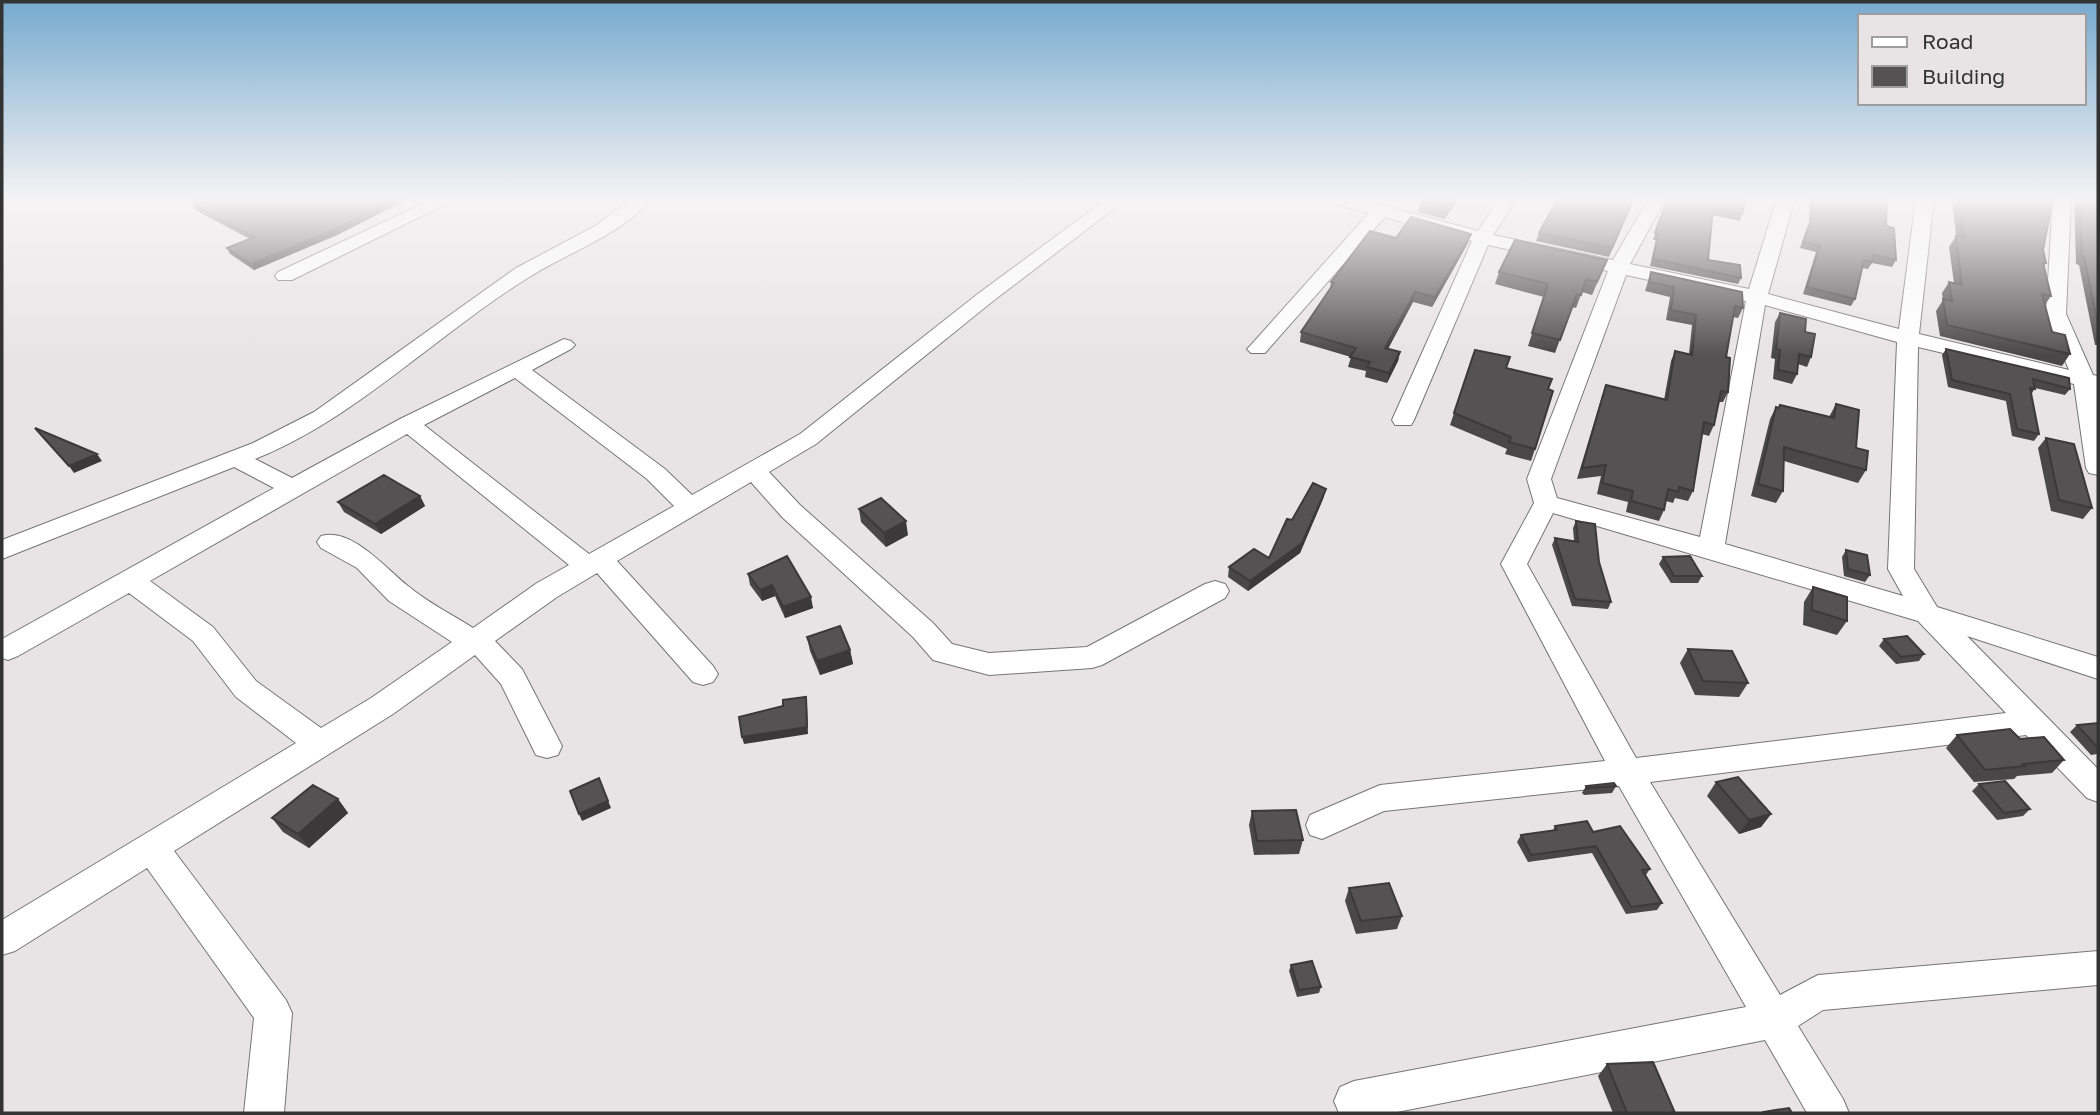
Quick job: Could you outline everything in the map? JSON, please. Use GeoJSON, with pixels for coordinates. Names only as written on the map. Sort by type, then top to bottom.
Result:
{"type":"FeatureCollection","features":[{"type":"Feature","properties":{"kind":"street"},"geometry":{"type":"LineString","coordinates":[[285,276],[340,250]]}},
{"type":"Feature","properties":{"kind":"street"},"geometry":{"type":"LineString","coordinates":[[2,550],[261,448],[322,417],[523,272],[564,250]]}},
{"type":"Feature","properties":{"kind":"street"},"geometry":{"type":"LineString","coordinates":[[2,939],[382,706],[547,590],[808,439],[986,297],[1050,250]]}},
{"type":"Feature","properties":{"kind":"street"},"geometry":{"type":"LineString","coordinates":[[1258,349],[1346,250]]}},
{"type":"Feature","properties":{"kind":"street"},"geometry":{"type":"LineString","coordinates":[[1403,420],[1477,250]]}},
{"type":"Feature","properties":{"kind":"street"},"geometry":{"type":"LineString","coordinates":[[1539,250],[1757,297],[1908,338],[2091,382]]}},
{"type":"Feature","properties":{"kind":"street"},"geometry":{"type":"LineString","coordinates":[[1629,250],[1619,267],[1539,480],[1546,503],[1514,564],[1628,772],[1829,1113]]}},
{"type":"Feature","properties":{"kind":"street"},"geometry":{"type":"LineString","coordinates":[[1711,548],[1757,297],[1771,250]]}},
{"type":"Feature","properties":{"kind":"street"},"geometry":{"type":"LineString","coordinates":[[1918,250],[1908,338],[1901,569],[1926,612],[2098,789]]}},
{"type":"Feature","properties":{"kind":"street"},"geometry":{"type":"LineString","coordinates":[[2059,250],[2056,314],[2091,382],[2098,468]]}},
{"type":"Feature","properties":{"kind":"street"},"geometry":{"type":"LineString","coordinates":[[8,649],[408,424],[564,345]]}},
{"type":"Feature","properties":{"kind":"street"},"geometry":{"type":"LineString","coordinates":[[517,369],[656,474],[690,507]]}},
{"type":"Feature","properties":{"kind":"street"},"geometry":{"type":"LineString","coordinates":[[408,424],[593,563],[703,674]]}},
{"type":"Feature","properties":{"kind":"street"},"geometry":{"type":"LineString","coordinates":[[234,458],[293,488]]}},
{"type":"Feature","properties":{"kind":"street"},"geometry":{"type":"LineString","coordinates":[[754,471],[791,511],[923,630],[943,652],[989,664],[1092,657],[1215,591]]}},
{"type":"Feature","properties":{"kind":"street"},"geometry":{"type":"LineString","coordinates":[[1546,503],[1711,548],[1926,612],[2098,668]]}},
{"type":"Feature","properties":{"kind":"street"},"geometry":{"type":"LineString","coordinates":[[330,542],[366,562],[399,594],[475,640],[512,677],[547,746]]}},
{"type":"Feature","properties":{"kind":"street"},"geometry":{"type":"LineString","coordinates":[[130,580],[203,634],[246,689],[320,744]]}},
{"type":"Feature","properties":{"kind":"street"},"geometry":{"type":"LineString","coordinates":[[1322,824],[1380,798],[1628,772],[2033,722]]}},
{"type":"Feature","properties":{"kind":"street"},"geometry":{"type":"LineString","coordinates":[[151,847],[273,1013],[264,1113]]}},
{"type":"Feature","properties":{"kind":"street"},"geometry":{"type":"LineString","coordinates":[[1354,1101],[1773,1020],[1818,993],[2098,968]]}},
{"type":"Feature","properties":{"kind":"building"},"geometry":{"type":"Polygon","coordinates":[[[230,250],[285,250],[251,264],[230,250]]]}},
{"type":"Feature","properties":{"kind":"building"},"geometry":{"type":"Polygon","coordinates":[[[1355,250],[1462,250],[1435,297],[1415,292],[1385,348],[1400,352],[1389,373],[1367,367],[1370,362],[1350,357],[1356,348],[1301,332],[1334,283],[1331,282],[1355,250]]]}},
{"type":"Feature","properties":{"kind":"building"},"geometry":{"type":"Polygon","coordinates":[[[1510,250],[1561,250],[1607,260],[1597,282],[1586,279],[1581,295],[1577,294],[1560,340],[1532,333],[1548,284],[1499,272],[1510,250]]]}},
{"type":"Feature","properties":{"kind":"building"},"geometry":{"type":"Polygon","coordinates":[[[1655,250],[1709,250],[1708,260],[1740,265],[1741,278],[1653,259],[1655,250]]]}},
{"type":"Feature","properties":{"kind":"building"},"geometry":{"type":"Polygon","coordinates":[[[1818,250],[1895,250],[1896,260],[1873,255],[1872,262],[1864,260],[1855,299],[1807,287],[1818,250]]]}},
{"type":"Feature","properties":{"kind":"building"},"geometry":{"type":"Polygon","coordinates":[[[1958,250],[2043,250],[2046,263],[2043,263],[2051,296],[2042,294],[2052,332],[2065,335],[2070,354],[1947,325],[1943,299],[1952,301],[1949,282],[1962,285],[1958,250]]]}},
{"type":"Feature","properties":{"kind":"building"},"geometry":{"type":"Polygon","coordinates":[[[2082,250],[2098,250],[2098,325],[2084,257],[2082,250]]]}},
{"type":"Feature","properties":{"kind":"building"},"geometry":{"type":"Polygon","coordinates":[[[1651,272],[1742,292],[1743,308],[1735,306],[1726,357],[1730,358],[1728,392],[1721,391],[1714,425],[1704,422],[1693,491],[1679,487],[1678,492],[1668,489],[1664,510],[1631,501],[1633,491],[1602,483],[1606,465],[1582,468],[1606,385],[1667,400],[1675,351],[1692,355],[1696,315],[1671,310],[1674,287],[1649,282],[1651,272]]]}},
{"type":"Feature","properties":{"kind":"building"},"geometry":{"type":"Polygon","coordinates":[[[1780,313],[1806,319],[1805,332],[1815,334],[1811,357],[1799,354],[1797,374],[1778,370],[1780,350],[1776,349],[1780,313]]]}},
{"type":"Feature","properties":{"kind":"building"},"geometry":{"type":"Polygon","coordinates":[[[1946,349],[2069,378],[2070,389],[2033,379],[2035,389],[2030,388],[2039,434],[2017,429],[2010,394],[1952,380],[1946,349]]]}},
{"type":"Feature","properties":{"kind":"building"},"geometry":{"type":"Polygon","coordinates":[[[1475,350],[1510,357],[1506,368],[1552,379],[1548,389],[1553,391],[1535,449],[1509,442],[1511,437],[1454,413],[1475,350]]]}},
{"type":"Feature","properties":{"kind":"building"},"geometry":{"type":"Polygon","coordinates":[[[1836,404],[1859,410],[1856,448],[1868,451],[1866,470],[1784,447],[1783,491],[1758,484],[1776,407],[1779,408],[1780,405],[1834,418],[1836,404]]]}},
{"type":"Feature","properties":{"kind":"building"},"geometry":{"type":"Polygon","coordinates":[[[35,428],[97,454],[69,466],[35,428]]]}},
{"type":"Feature","properties":{"kind":"building"},"geometry":{"type":"Polygon","coordinates":[[[2046,438],[2074,444],[2092,508],[2059,500],[2046,438]]]}},
{"type":"Feature","properties":{"kind":"building"},"geometry":{"type":"Polygon","coordinates":[[[384,475],[420,496],[375,524],[338,502],[384,475]]]}},
{"type":"Feature","properties":{"kind":"building"},"geometry":{"type":"Polygon","coordinates":[[[1313,483],[1326,489],[1302,543],[1250,581],[1229,567],[1254,549],[1269,558],[1287,519],[1292,520],[1313,483]]]}},
{"type":"Feature","properties":{"kind":"building"},"geometry":{"type":"Polygon","coordinates":[[[881,498],[906,521],[884,533],[859,509],[881,498]]]}},
{"type":"Feature","properties":{"kind":"building"},"geometry":{"type":"Polygon","coordinates":[[[1576,521],[1595,524],[1599,562],[1611,602],[1575,599],[1555,538],[1578,542],[1576,521]]]}},
{"type":"Feature","properties":{"kind":"building"},"geometry":{"type":"Polygon","coordinates":[[[1846,550],[1867,555],[1870,575],[1848,569],[1846,550]]]}},
{"type":"Feature","properties":{"kind":"building"},"geometry":{"type":"Polygon","coordinates":[[[787,556],[811,597],[783,607],[772,585],[760,590],[748,574],[787,556]]]}},
{"type":"Feature","properties":{"kind":"building"},"geometry":{"type":"Polygon","coordinates":[[[1690,556],[1702,576],[1674,576],[1663,557],[1690,556]]]}},
{"type":"Feature","properties":{"kind":"building"},"geometry":{"type":"Polygon","coordinates":[[[1813,587],[1847,597],[1847,621],[1812,610],[1813,587]]]}},
{"type":"Feature","properties":{"kind":"building"},"geometry":{"type":"Polygon","coordinates":[[[840,626],[850,650],[817,661],[807,637],[840,626]]]}},
{"type":"Feature","properties":{"kind":"building"},"geometry":{"type":"Polygon","coordinates":[[[1907,636],[1924,654],[1901,657],[1884,639],[1907,636]]]}},
{"type":"Feature","properties":{"kind":"building"},"geometry":{"type":"Polygon","coordinates":[[[1688,649],[1732,651],[1748,683],[1703,681],[1688,649]]]}},
{"type":"Feature","properties":{"kind":"building"},"geometry":{"type":"Polygon","coordinates":[[[806,697],[807,727],[742,737],[739,717],[783,706],[783,700],[806,697]]]}},
{"type":"Feature","properties":{"kind":"building"},"geometry":{"type":"Polygon","coordinates":[[[2098,723],[2098,748],[2077,725],[2098,723]]]}},
{"type":"Feature","properties":{"kind":"building"},"geometry":{"type":"Polygon","coordinates":[[[2010,729],[2020,739],[2044,737],[2064,760],[1985,770],[1957,735],[2010,729]]]}},
{"type":"Feature","properties":{"kind":"building"},"geometry":{"type":"Polygon","coordinates":[[[1738,777],[1771,814],[1749,820],[1716,782],[1738,777]]]}},
{"type":"Feature","properties":{"kind":"building"},"geometry":{"type":"Polygon","coordinates":[[[599,778],[608,801],[579,814],[570,791],[599,778]]]}},
{"type":"Feature","properties":{"kind":"building"},"geometry":{"type":"Polygon","coordinates":[[[2005,781],[2030,809],[2004,813],[1979,784],[2005,781]]]}},
{"type":"Feature","properties":{"kind":"building"},"geometry":{"type":"Polygon","coordinates":[[[1614,783],[1616,786],[1586,786],[1614,783]]]}},
{"type":"Feature","properties":{"kind":"building"},"geometry":{"type":"Polygon","coordinates":[[[313,785],[338,799],[298,834],[272,818],[313,785]]]}},
{"type":"Feature","properties":{"kind":"building"},"geometry":{"type":"Polygon","coordinates":[[[1296,810],[1303,840],[1257,841],[1252,811],[1296,810]]]}},
{"type":"Feature","properties":{"kind":"building"},"geometry":{"type":"Polygon","coordinates":[[[1587,821],[1593,832],[1620,826],[1650,869],[1642,870],[1662,903],[1631,907],[1596,846],[1531,855],[1521,835],[1557,830],[1555,826],[1587,821]]]}},
{"type":"Feature","properties":{"kind":"building"},"geometry":{"type":"Polygon","coordinates":[[[1389,883],[1402,916],[1361,921],[1349,888],[1389,883]]]}},
{"type":"Feature","properties":{"kind":"building"},"geometry":{"type":"Polygon","coordinates":[[[1312,961],[1321,987],[1299,990],[1291,965],[1312,961]]]}},
{"type":"Feature","properties":{"kind":"building"},"geometry":{"type":"Polygon","coordinates":[[[1653,1062],[1675,1113],[1627,1113],[1607,1064],[1653,1062]]]}},
{"type":"Feature","properties":{"kind":"building"},"geometry":{"type":"Polygon","coordinates":[[[1789,1108],[1792,1113],[1763,1113],[1763,1112],[1789,1108]]]}}]}
